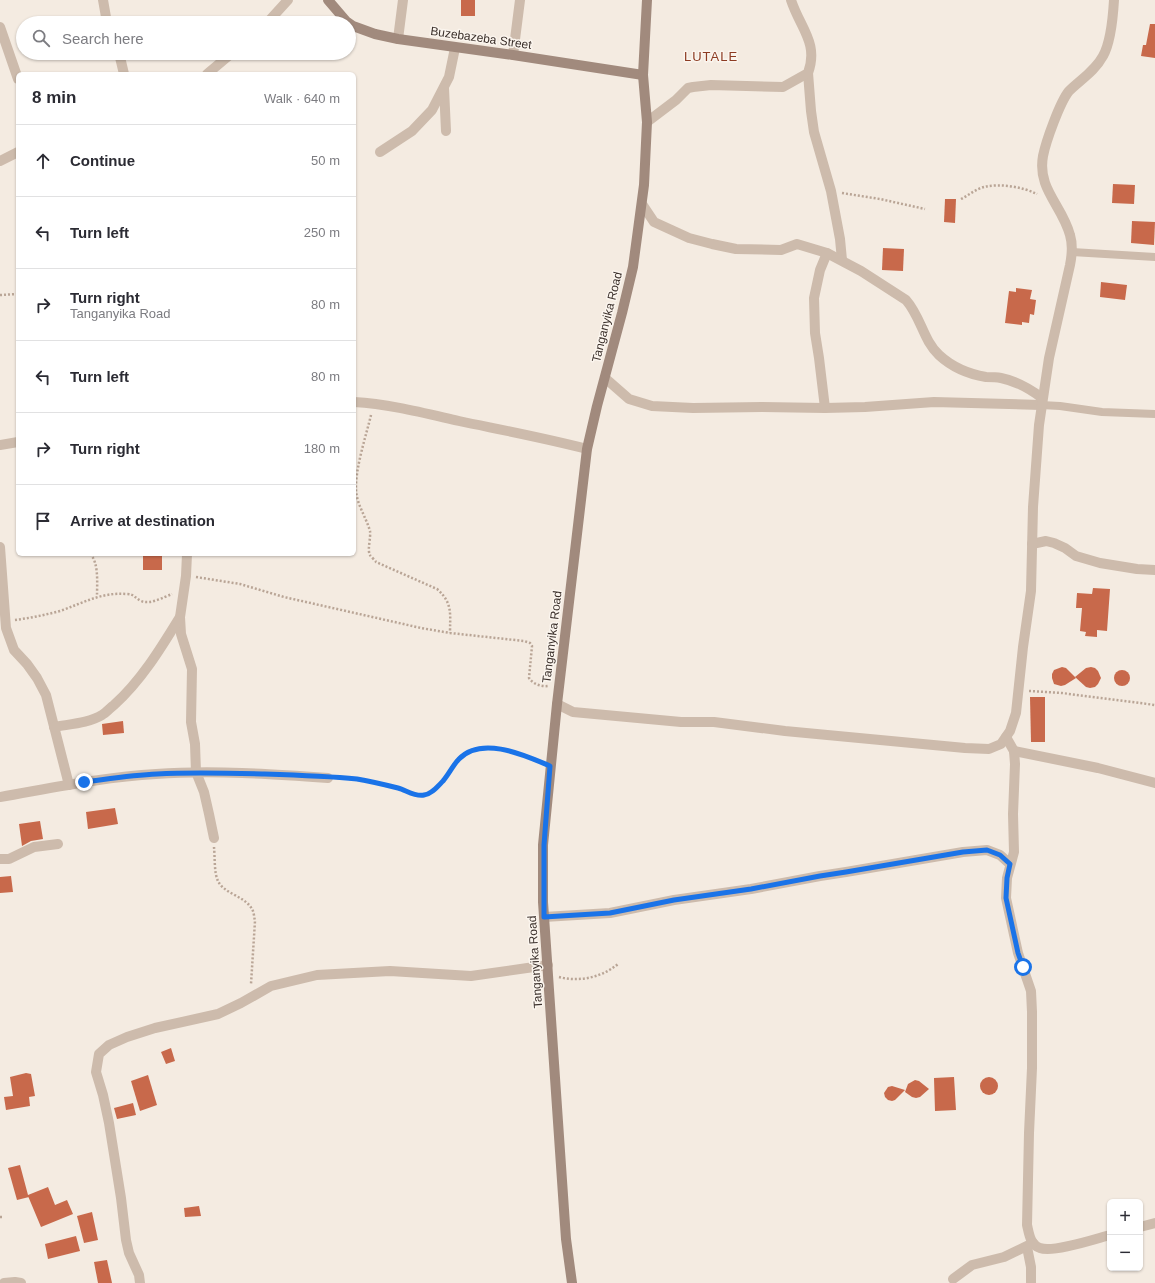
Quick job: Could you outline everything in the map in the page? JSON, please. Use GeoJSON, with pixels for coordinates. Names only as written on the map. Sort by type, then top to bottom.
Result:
{"type":"FeatureCollection","features":[{"type":"Feature","properties":{"kind":"street"},"geometry":{"type":"LineString","coordinates":[[103,0],[106,16]]}},
{"type":"Feature","properties":{"kind":"street"},"geometry":{"type":"LineString","coordinates":[[273,16],[288,0]]}},
{"type":"Feature","properties":{"kind":"street","name":"Buzebazeba Street"},"geometry":{"type":"LineString","coordinates":[[328,0],[342,16]]}},
{"type":"Feature","properties":{"kind":"street"},"geometry":{"type":"LineString","coordinates":[[398,39],[403,0]]}},
{"type":"Feature","properties":{"kind":"street"},"geometry":{"type":"LineString","coordinates":[[513,55],[520,0]]}},
{"type":"Feature","properties":{"kind":"street","name":"Tanganyika Road"},"geometry":{"type":"LineString","coordinates":[[572,1283],[566,1239],[544,917],[544,845],[550,766],[587,449],[633,267],[642,204],[647,122],[643,75],[647,0]]}},
{"type":"Feature","properties":{"kind":"street"},"geometry":{"type":"LineString","coordinates":[[791,0],[809,39],[812,52],[812,64],[808,73],[814,132],[831,191],[840,239],[842,260]]}},
{"type":"Feature","properties":{"kind":"street"},"geometry":{"type":"LineString","coordinates":[[557,704],[573,712],[681,722],[714,722],[785,731],[965,748],[989,749],[1001,744],[1010,731],[1016,713],[1030,591],[1036,468],[1042,401],[1072,252],[1070,234],[1058,207],[1050,196],[1045,184],[1042,170],[1044,155],[1062,102],[1069,92],[1100,61],[1104,54],[1112,20],[1114,0]]}},
{"type":"Feature","properties":{"kind":"street"},"geometry":{"type":"LineString","coordinates":[[0,27],[16,73]]}},
{"type":"Feature","properties":{"kind":"street","name":"Buzebazeba Street"},"geometry":{"type":"LineString","coordinates":[[356,27],[398,39],[643,75]]}},
{"type":"Feature","properties":{"kind":"street"},"geometry":{"type":"LineString","coordinates":[[380,152],[412,131],[432,110],[449,78],[455,48]]}},
{"type":"Feature","properties":{"kind":"street"},"geometry":{"type":"LineString","coordinates":[[121,60],[124,72]]}},
{"type":"Feature","properties":{"kind":"street"},"geometry":{"type":"LineString","coordinates":[[209,72],[224,60]]}},
{"type":"Feature","properties":{"kind":"street"},"geometry":{"type":"LineString","coordinates":[[647,122],[676,100],[688,88],[711,85],[783,87],[808,73]]}},
{"type":"Feature","properties":{"kind":"street"},"geometry":{"type":"LineString","coordinates":[[444,88],[446,131]]}},
{"type":"Feature","properties":{"kind":"street"},"geometry":{"type":"LineString","coordinates":[[0,161],[16,153]]}},
{"type":"Feature","properties":{"kind":"street"},"geometry":{"type":"LineString","coordinates":[[642,204],[654,222],[689,238],[736,249],[781,250],[797,244],[827,253],[842,260],[906,300],[912,307],[927,340],[940,356],[952,365],[960,370],[973,374],[988,377],[1000,377],[1012,381],[1029,389],[1042,401]]}},
{"type":"Feature","properties":{"kind":"street"},"geometry":{"type":"LineString","coordinates":[[825,408],[815,333],[814,298],[820,270],[827,253]]}},
{"type":"Feature","properties":{"kind":"street"},"geometry":{"type":"LineString","coordinates":[[605,378],[629,399],[652,406],[693,408],[825,408],[865,407],[934,402],[1042,401]]}},
{"type":"Feature","properties":{"kind":"street"},"geometry":{"type":"LineString","coordinates":[[356,402],[409,409],[587,449]]}},
{"type":"Feature","properties":{"kind":"street"},"geometry":{"type":"LineString","coordinates":[[0,445],[16,442]]}},
{"type":"Feature","properties":{"kind":"street"},"geometry":{"type":"LineString","coordinates":[[1032,544],[1046,541],[1065,548],[1076,556],[1100,563],[1137,569],[1155,570]]}},
{"type":"Feature","properties":{"kind":"street"},"geometry":{"type":"LineString","coordinates":[[0,547],[6,628],[14,650],[34,673],[46,695],[69,785]]}},
{"type":"Feature","properties":{"kind":"street"},"geometry":{"type":"LineString","coordinates":[[187,556],[186,576],[180,617],[182,634],[192,669],[191,722],[195,744],[196,772],[204,792],[214,838]]}},
{"type":"Feature","properties":{"kind":"street"},"geometry":{"type":"LineString","coordinates":[[54,727],[82,722],[102,715],[121,699],[158,652],[180,617]]}},
{"type":"Feature","properties":{"kind":"street"},"geometry":{"type":"LineString","coordinates":[[1006,737],[1014,751],[1014,852],[1007,878],[1006,898],[1018,953],[1028,980],[1031,998],[1032,1068],[1027,1225],[1030,1245],[1031,1283]]}},
{"type":"Feature","properties":{"kind":"street"},"geometry":{"type":"LineString","coordinates":[[1014,751],[1098,768],[1155,783]]}},
{"type":"Feature","properties":{"kind":"street"},"geometry":{"type":"LineString","coordinates":[[0,797],[114,778],[148,774],[196,772],[328,778]]}},
{"type":"Feature","properties":{"kind":"street"},"geometry":{"type":"LineString","coordinates":[[0,859],[9,859],[34,847],[58,844]]}},
{"type":"Feature","properties":{"kind":"street"},"geometry":{"type":"LineString","coordinates":[[544,917],[610,913],[674,900],[751,889],[963,852],[987,850],[1000,855],[1010,864]]}},
{"type":"Feature","properties":{"kind":"street"},"geometry":{"type":"LineString","coordinates":[[140,1283],[139,1275],[129,1253],[126,1240],[109,1123],[96,1072],[99,1054],[109,1045],[127,1037],[155,1028],[218,1014],[271,986],[317,975],[390,971],[471,976],[548,970]]}},
{"type":"Feature","properties":{"kind":"street"},"geometry":{"type":"LineString","coordinates":[[1143,1226],[1155,1223]]}},
{"type":"Feature","properties":{"kind":"street"},"geometry":{"type":"LineString","coordinates":[[953,1279],[972,1265],[1004,1257],[1030,1245],[1049,1249],[1073,1245],[1107,1236]]}},
{"type":"Feature","properties":{"kind":"street"},"geometry":{"type":"LineString","coordinates":[[4,1283],[21,1283]]}},
{"type":"Feature","properties":{"kind":"lane"},"geometry":{"type":"LineString","coordinates":[[1072,252],[1155,257]]}},
{"type":"Feature","properties":{"kind":"lane"},"geometry":{"type":"LineString","coordinates":[[1042,401],[1102,412],[1155,414]]}},
{"type":"Feature","properties":{"kind":"path"},"geometry":{"type":"LineString","coordinates":[[961,199],[982,188],[990,186],[1022,189],[1040,195]]}},
{"type":"Feature","properties":{"kind":"path"},"geometry":{"type":"LineString","coordinates":[[831,191],[880,199],[925,209]]}},
{"type":"Feature","properties":{"kind":"path"},"geometry":{"type":"LineString","coordinates":[[0,295],[16,294]]}},
{"type":"Feature","properties":{"kind":"path"},"geometry":{"type":"LineString","coordinates":[[373,404],[359,464],[356,490],[358,501],[369,529],[371,539],[368,550],[376,562],[437,589],[444,596],[449,605],[450,633]]}},
{"type":"Feature","properties":{"kind":"path"},"geometry":{"type":"LineString","coordinates":[[92,556],[96,569],[98,596]]}},
{"type":"Feature","properties":{"kind":"path"},"geometry":{"type":"LineString","coordinates":[[186,576],[240,584],[284,597],[392,622],[450,633],[524,641],[530,643],[532,646],[528,672],[531,681],[536,684],[546,686],[560,682]]}},
{"type":"Feature","properties":{"kind":"path"},"geometry":{"type":"LineString","coordinates":[[6,621],[43,615],[98,596],[128,594],[134,595],[141,601],[152,602],[184,589]]}},
{"type":"Feature","properties":{"kind":"path"},"geometry":{"type":"LineString","coordinates":[[1018,690],[1062,693],[1155,705]]}},
{"type":"Feature","properties":{"kind":"path"},"geometry":{"type":"LineString","coordinates":[[328,778],[358,779],[398,788],[412,794],[424,796],[434,791],[460,758],[474,750],[485,748],[499,749],[523,755],[550,766]]}},
{"type":"Feature","properties":{"kind":"path"},"geometry":{"type":"LineString","coordinates":[[214,838],[216,876],[220,886],[251,907],[255,921],[253,970],[249,998]]}},
{"type":"Feature","properties":{"kind":"path"},"geometry":{"type":"LineString","coordinates":[[548,970],[570,980],[591,978],[610,971],[618,964]]}},
{"type":"Feature","properties":{"kind":"building"},"geometry":{"type":"Polygon","coordinates":[[[461,0],[475,0],[475,16],[461,16],[461,0]]]}},
{"type":"Feature","properties":{"kind":"building"},"geometry":{"type":"Polygon","coordinates":[[[1150,24],[1155,24],[1155,58],[1141,56],[1143,45],[1146,45],[1150,24]]]}},
{"type":"Feature","properties":{"kind":"building"},"geometry":{"type":"Polygon","coordinates":[[[1113,184],[1135,185],[1134,204],[1112,203],[1113,184]]]}},
{"type":"Feature","properties":{"kind":"building"},"geometry":{"type":"Polygon","coordinates":[[[945,199],[956,199],[955,223],[944,222],[945,199]]]}},
{"type":"Feature","properties":{"kind":"building"},"geometry":{"type":"Polygon","coordinates":[[[1132,221],[1155,222],[1154,245],[1131,243],[1132,221]]]}},
{"type":"Feature","properties":{"kind":"building"},"geometry":{"type":"Polygon","coordinates":[[[883,248],[904,249],[903,271],[882,270],[883,248]]]}},
{"type":"Feature","properties":{"kind":"building"},"geometry":{"type":"Polygon","coordinates":[[[1101,282],[1127,285],[1125,300],[1100,297],[1101,282]]]}},
{"type":"Feature","properties":{"kind":"building"},"geometry":{"type":"Polygon","coordinates":[[[1016,288],[1032,290],[1030,299],[1036,300],[1034,315],[1030,314],[1029,323],[1022,322],[1022,325],[1005,323],[1009,291],[1016,292],[1016,288]]]}},
{"type":"Feature","properties":{"kind":"building"},"geometry":{"type":"Polygon","coordinates":[[[143,556],[162,556],[162,570],[143,570],[143,556]]]}},
{"type":"Feature","properties":{"kind":"building"},"geometry":{"type":"Polygon","coordinates":[[[1093,588],[1110,589],[1107,631],[1097,630],[1097,637],[1085,636],[1086,632],[1080,631],[1082,608],[1076,608],[1077,593],[1092,594],[1093,588]]]}},
{"type":"Feature","properties":{"kind":"building"},"geometry":{"type":"Polygon","coordinates":[[[1062,667],[1066,668],[1076,678],[1061,686],[1054,684],[1052,674],[1054,670],[1062,667]]]}},
{"type":"Feature","properties":{"kind":"building"},"geometry":{"type":"Polygon","coordinates":[[[1091,667],[1098,671],[1101,678],[1095,687],[1090,688],[1086,687],[1075,677],[1086,668],[1091,667]]]}},
{"type":"Feature","properties":{"kind":"building"},"geometry":{"type":"Polygon","coordinates":[[[1119,670],[1125,670],[1130,675],[1128,684],[1125,686],[1119,686],[1114,681],[1114,675],[1119,670]]]}},
{"type":"Feature","properties":{"kind":"building"},"geometry":{"type":"Polygon","coordinates":[[[1030,697],[1045,697],[1045,742],[1031,742],[1030,697]]]}},
{"type":"Feature","properties":{"kind":"building"},"geometry":{"type":"Polygon","coordinates":[[[123,721],[124,733],[103,735],[102,724],[123,721]]]}},
{"type":"Feature","properties":{"kind":"building"},"geometry":{"type":"Polygon","coordinates":[[[115,808],[118,824],[88,829],[86,812],[115,808]]]}},
{"type":"Feature","properties":{"kind":"building"},"geometry":{"type":"Polygon","coordinates":[[[40,821],[43,839],[31,841],[22,846],[19,824],[40,821]]]}},
{"type":"Feature","properties":{"kind":"building"},"geometry":{"type":"Polygon","coordinates":[[[11,876],[13,892],[0,893],[0,877],[11,876]]]}},
{"type":"Feature","properties":{"kind":"building"},"geometry":{"type":"Polygon","coordinates":[[[171,1048],[175,1061],[166,1064],[161,1052],[171,1048]]]}},
{"type":"Feature","properties":{"kind":"building"},"geometry":{"type":"Polygon","coordinates":[[[26,1073],[31,1074],[35,1096],[29,1097],[30,1106],[6,1110],[4,1097],[13,1096],[10,1077],[26,1073]]]}},
{"type":"Feature","properties":{"kind":"building"},"geometry":{"type":"Polygon","coordinates":[[[148,1075],[157,1105],[140,1111],[131,1081],[148,1075]]]}},
{"type":"Feature","properties":{"kind":"building"},"geometry":{"type":"Polygon","coordinates":[[[954,1077],[956,1110],[935,1111],[934,1078],[954,1077]]]}},
{"type":"Feature","properties":{"kind":"building"},"geometry":{"type":"Polygon","coordinates":[[[989,1077],[995,1080],[998,1086],[995,1092],[989,1095],[983,1092],[980,1086],[983,1080],[989,1077]]]}},
{"type":"Feature","properties":{"kind":"building"},"geometry":{"type":"Polygon","coordinates":[[[915,1080],[919,1081],[929,1089],[920,1097],[916,1098],[905,1092],[908,1084],[915,1080]]]}},
{"type":"Feature","properties":{"kind":"building"},"geometry":{"type":"Polygon","coordinates":[[[892,1086],[905,1090],[892,1101],[885,1097],[884,1093],[888,1087],[892,1086]]]}},
{"type":"Feature","properties":{"kind":"building"},"geometry":{"type":"Polygon","coordinates":[[[133,1103],[136,1115],[117,1119],[114,1108],[133,1103]]]}},
{"type":"Feature","properties":{"kind":"building"},"geometry":{"type":"Polygon","coordinates":[[[20,1165],[28,1195],[48,1187],[55,1205],[67,1200],[73,1214],[41,1227],[28,1197],[17,1200],[8,1168],[20,1165]]]}},
{"type":"Feature","properties":{"kind":"building"},"geometry":{"type":"Polygon","coordinates":[[[199,1206],[201,1216],[185,1217],[184,1208],[199,1206]]]}},
{"type":"Feature","properties":{"kind":"building"},"geometry":{"type":"Polygon","coordinates":[[[92,1212],[98,1240],[84,1243],[77,1216],[92,1212]]]}},
{"type":"Feature","properties":{"kind":"building"},"geometry":{"type":"Polygon","coordinates":[[[76,1236],[80,1251],[48,1259],[45,1244],[76,1236]]]}},
{"type":"Feature","properties":{"kind":"building"},"geometry":{"type":"Polygon","coordinates":[[[107,1260],[112,1283],[98,1283],[94,1262],[107,1260]]]}},
{"type":"Feature","properties":{"kind":"district","name":"LUTALE"},"geometry":{"type":"Point","coordinates":[711,56]}},
{"type":"Feature","properties":{"kind":"route"},"geometry":{"type":"LineString","coordinates":[[84,782],[155,774],[196,772],[277,775],[358,779],[398,788],[412,794],[424,796],[434,791],[460,758],[474,750],[485,748],[499,749],[523,755],[550,766],[544,845],[544,917],[610,913],[674,900],[751,889],[963,852],[987,850],[1000,855],[1010,864],[1007,878],[1006,898],[1018,953],[1023,967]]}}]}
